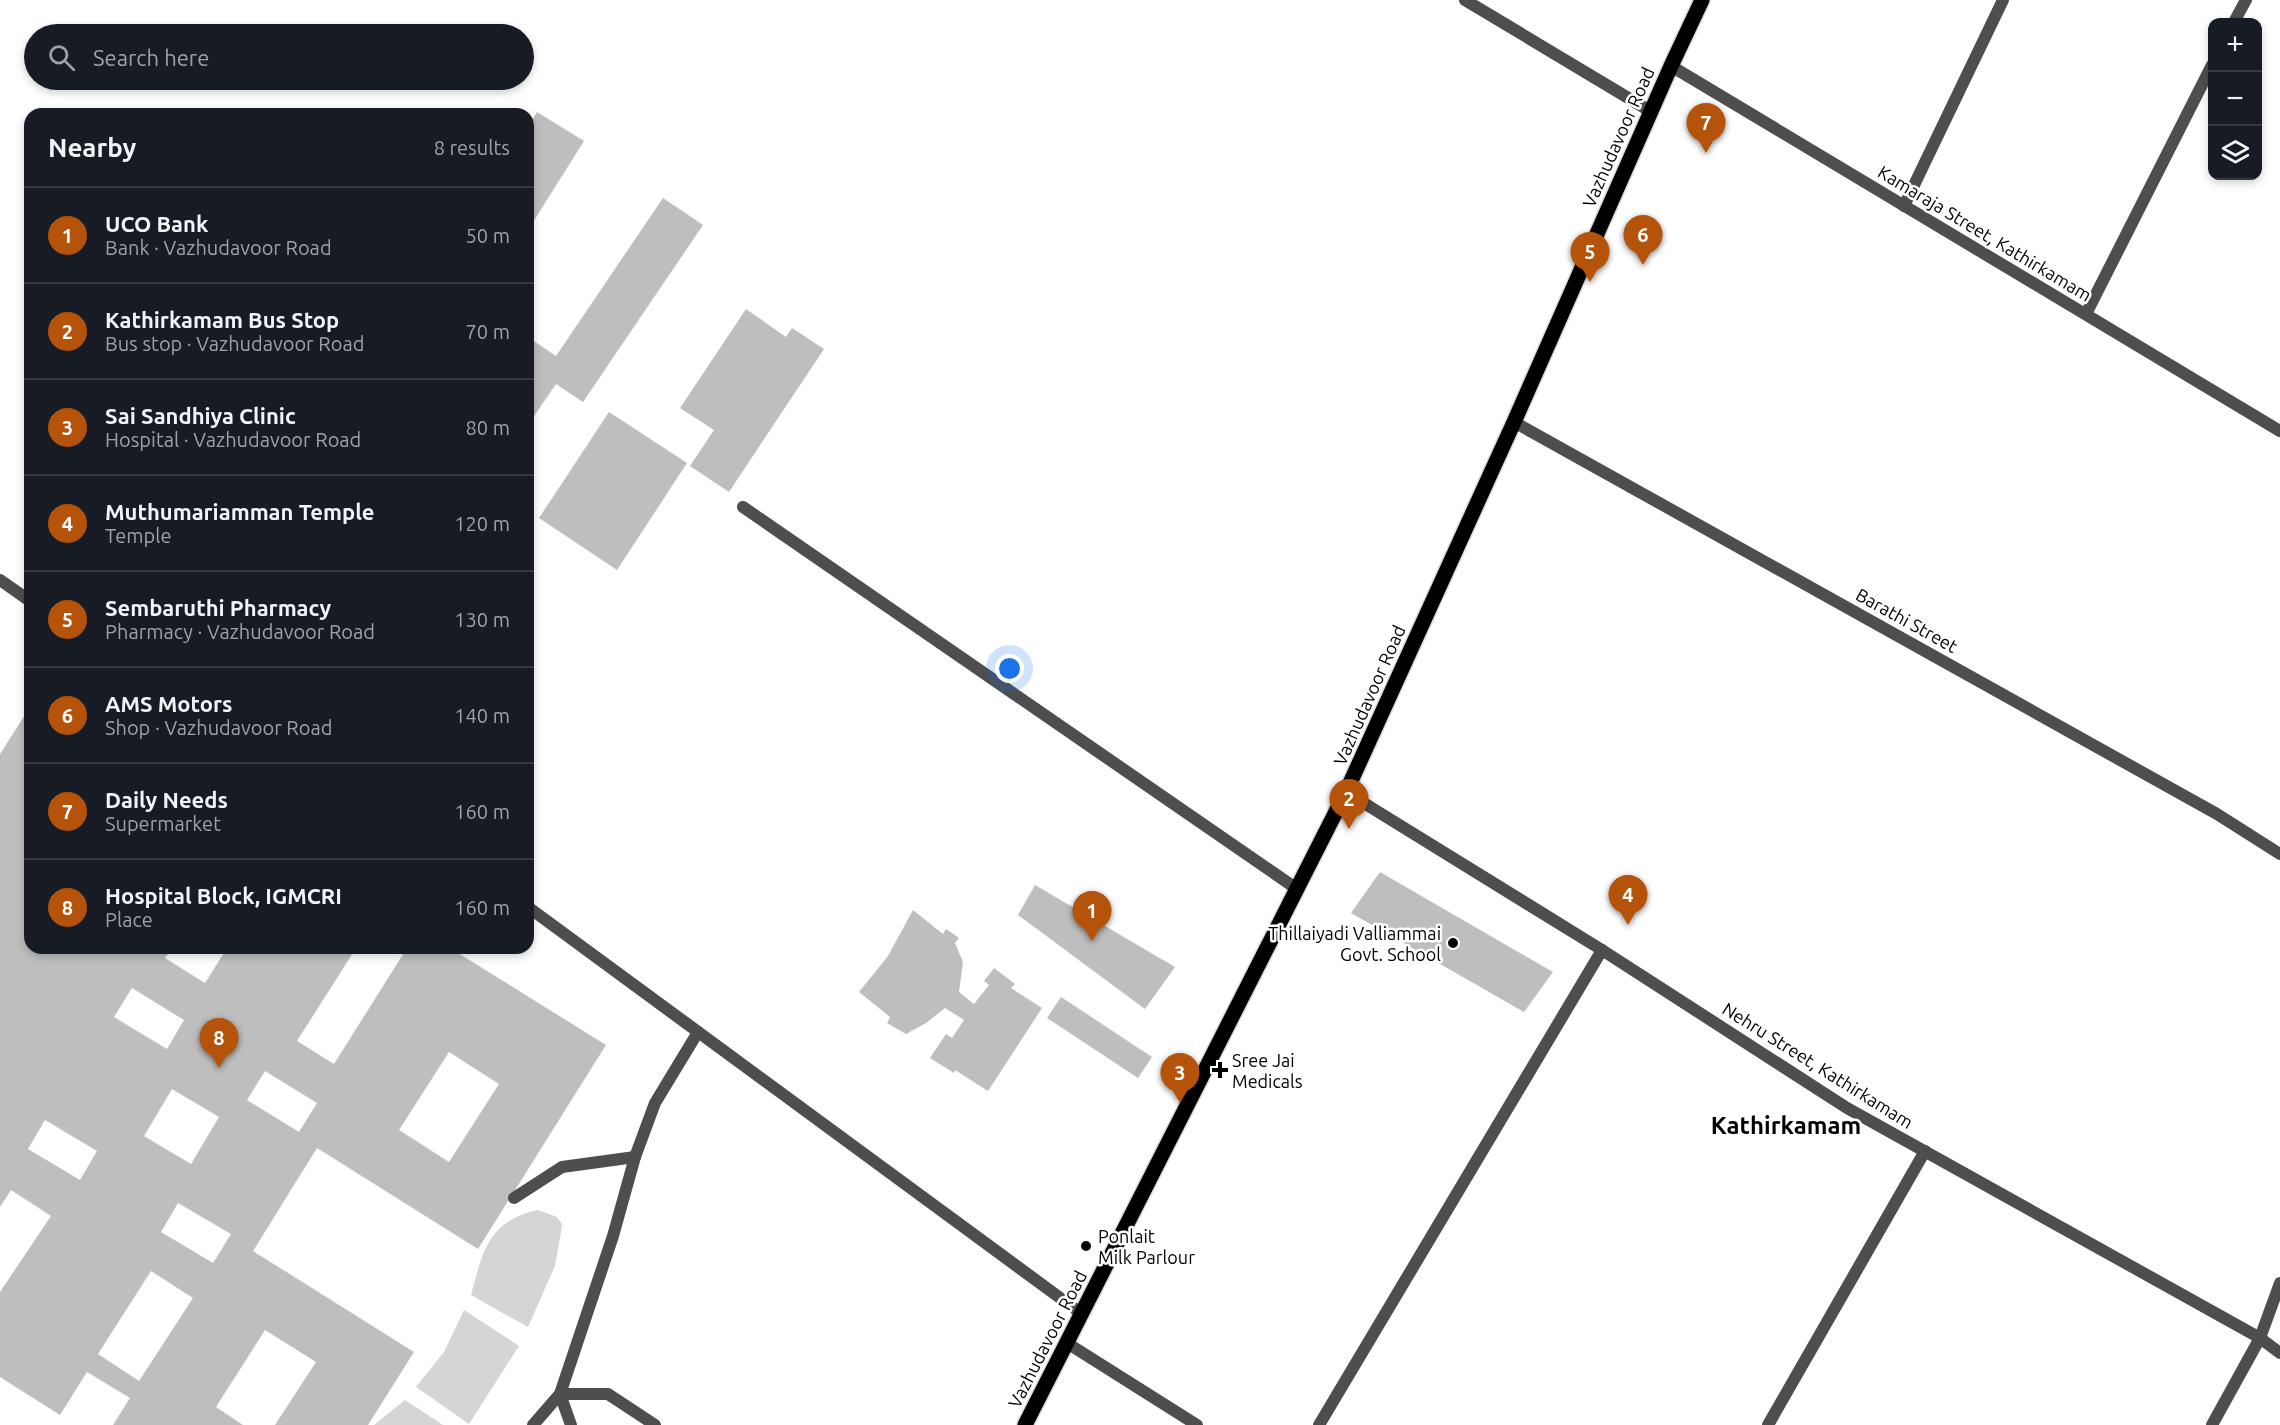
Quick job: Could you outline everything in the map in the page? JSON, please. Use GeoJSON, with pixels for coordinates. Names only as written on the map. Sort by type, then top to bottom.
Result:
{"type":"FeatureCollection","features":[{"type":"Feature","properties":{"kind":"main road","name":"Vazhudavoor Road"},"geometry":{"type":"LineString","coordinates":[[1025,1425],[1346,792],[1515,422],[1650,111],[1702,0]]}},
{"type":"Feature","properties":{"kind":"street"},"geometry":{"type":"LineString","coordinates":[[1465,0],[1650,111]]}},
{"type":"Feature","properties":{"kind":"street"},"geometry":{"type":"LineString","coordinates":[[1904,206],[2002,0]]}},
{"type":"Feature","properties":{"kind":"street"},"geometry":{"type":"LineString","coordinates":[[2236,18],[2246,0]]}},
{"type":"Feature","properties":{"kind":"street","name":"Kamaraja Street, Kathirkamam"},"geometry":{"type":"LineString","coordinates":[[1671,66],[2279,429]]}},
{"type":"Feature","properties":{"kind":"street"},"geometry":{"type":"LineString","coordinates":[[2086,314],[2208,72]]}},
{"type":"Feature","properties":{"kind":"street","name":"Barathi Street"},"geometry":{"type":"LineString","coordinates":[[1515,422],[2197,802],[2280,854]]}},
{"type":"Feature","properties":{"kind":"street"},"geometry":{"type":"LineString","coordinates":[[743,507],[1297,889]]}},
{"type":"Feature","properties":{"kind":"street"},"geometry":{"type":"LineString","coordinates":[[0,580],[24,597]]}},
{"type":"Feature","properties":{"kind":"street","name":"Nehru Street, Kathirkamam"},"geometry":{"type":"LineString","coordinates":[[1346,792],[1602,950],[1847,1108],[2260,1338],[2280,1353]]}},
{"type":"Feature","properties":{"kind":"street"},"geometry":{"type":"LineString","coordinates":[[534,911],[1082,1314]]}},
{"type":"Feature","properties":{"kind":"street"},"geometry":{"type":"LineString","coordinates":[[1318,1425],[1602,950]]}},
{"type":"Feature","properties":{"kind":"street"},"geometry":{"type":"LineString","coordinates":[[533,1425],[560,1394],[613,1236],[635,1157],[655,1103],[698,1032]]}},
{"type":"Feature","properties":{"kind":"street"},"geometry":{"type":"LineString","coordinates":[[1768,1425],[1925,1151]]}},
{"type":"Feature","properties":{"kind":"street"},"geometry":{"type":"LineString","coordinates":[[514,1198],[562,1167],[635,1157]]}},
{"type":"Feature","properties":{"kind":"street"},"geometry":{"type":"LineString","coordinates":[[2212,1425],[2260,1338],[2280,1283]]}},
{"type":"Feature","properties":{"kind":"street"},"geometry":{"type":"LineString","coordinates":[[1067,1344],[1197,1425]]}},
{"type":"Feature","properties":{"kind":"street"},"geometry":{"type":"LineString","coordinates":[[560,1394],[571,1425]]}},
{"type":"Feature","properties":{"kind":"street"},"geometry":{"type":"LineString","coordinates":[[560,1394],[608,1394],[655,1425]]}},
{"type":"Feature","properties":{"kind":"shaded area"},"geometry":{"type":"Polygon","coordinates":[[[538,1210],[557,1217],[562,1224],[555,1266],[528,1327],[471,1295],[490,1240],[508,1222],[538,1210]]]}},
{"type":"Feature","properties":{"kind":"shaded area"},"geometry":{"type":"Polygon","coordinates":[[[464,1310],[519,1346],[469,1424],[416,1387],[444,1352],[464,1310]]]}},
{"type":"Feature","properties":{"kind":"shaded area"},"geometry":{"type":"Polygon","coordinates":[[[405,1400],[443,1425],[374,1425],[405,1400]]]}},
{"type":"Feature","properties":{"kind":"building"},"geometry":{"type":"Polygon","coordinates":[[[537,112],[584,141],[534,220],[534,117],[537,112]]]}},
{"type":"Feature","properties":{"kind":"building"},"geometry":{"type":"Polygon","coordinates":[[[663,198],[703,225],[583,402],[556,384],[534,416],[534,341],[556,356],[663,198]]]}},
{"type":"Feature","properties":{"kind":"building"},"geometry":{"type":"Polygon","coordinates":[[[746,309],[786,337],[792,328],[824,349],[729,492],[690,466],[714,430],[680,408],[746,309]]]}},
{"type":"Feature","properties":{"kind":"building"},"geometry":{"type":"Polygon","coordinates":[[[609,412],[687,463],[617,570],[539,518],[609,412]]]}},
{"type":"Feature","properties":{"kind":"building"},"geometry":{"type":"Polygon","coordinates":[[[24,716],[24,954],[168,954],[165,958],[205,983],[223,954],[352,954],[297,1041],[334,1064],[403,954],[460,954],[606,1045],[478,1249],[317,1148],[253,1251],[414,1352],[368,1425],[275,1425],[316,1362],[265,1330],[216,1407],[243,1425],[113,1425],[130,1398],[87,1372],[60,1415],[0,1377],[0,1292],[51,1216],[11,1190],[0,1207],[0,754],[24,716]],[[132,988],[114,1017],[167,1049],[184,1020],[132,988]],[[449,1052],[399,1130],[449,1162],[499,1084],[449,1052]],[[265,1071],[247,1100],[299,1132],[317,1103],[265,1071]],[[172,1089],[144,1136],[191,1164],[219,1117],[172,1089]],[[45,1120],[28,1149],[80,1180],[97,1151],[45,1120]],[[178,1203],[161,1232],[213,1263],[231,1234],[178,1203]],[[151,1271],[98,1354],[139,1381],[193,1298],[151,1271]]]}},
{"type":"Feature","properties":{"kind":"building","name":"Thillaiyadi Valliammai Govt. School"},"geometry":{"type":"Polygon","coordinates":[[[1380,872],[1553,972],[1524,1012],[1351,913],[1380,872]]]}},
{"type":"Feature","properties":{"kind":"building"},"geometry":{"type":"Polygon","coordinates":[[[1035,885],[1175,967],[1145,1009],[1018,915],[1035,885]]]}},
{"type":"Feature","properties":{"kind":"building"},"geometry":{"type":"Polygon","coordinates":[[[913,910],[943,934],[946,929],[959,938],[955,943],[963,962],[959,992],[974,1004],[989,985],[984,981],[994,968],[1015,984],[1011,988],[1042,1008],[988,1091],[955,1070],[954,1073],[930,1058],[946,1034],[952,1038],[964,1020],[945,1008],[926,1023],[906,1034],[887,1023],[890,1017],[859,992],[888,956],[913,910]]]}},
{"type":"Feature","properties":{"kind":"building"},"geometry":{"type":"Polygon","coordinates":[[[1061,997],[1152,1057],[1138,1078],[1047,1018],[1061,997]]]}},
{"type":"Feature","properties":{"kind":"place","name":"Daily Needs"},"geometry":{"type":"Point","coordinates":[1706,153]}},
{"type":"Feature","properties":{"kind":"place","name":"AMS Motors"},"geometry":{"type":"Point","coordinates":[1643,265]}},
{"type":"Feature","properties":{"kind":"place","name":"Sembaruthi Pharmacy"},"geometry":{"type":"Point","coordinates":[1590,282]}},
{"type":"Feature","properties":{"kind":"place","name":"Kathirkamam Bus Stop"},"geometry":{"type":"Point","coordinates":[1349,829]}},
{"type":"Feature","properties":{"kind":"place","name":"Muthumariamman Temple"},"geometry":{"type":"Point","coordinates":[1628,925]}},
{"type":"Feature","properties":{"kind":"place","name":"UCO Bank"},"geometry":{"type":"Point","coordinates":[1092,941]}},
{"type":"Feature","properties":{"kind":"place","name":"Thillaiyadi Valliammai Govt. School"},"geometry":{"type":"Point","coordinates":[1453,943]}},
{"type":"Feature","properties":{"kind":"place","name":"Hospital Block, IGMCRI"},"geometry":{"type":"Point","coordinates":[219,1068]}},
{"type":"Feature","properties":{"kind":"place","name":"Sree Jai Medicals"},"geometry":{"type":"Point","coordinates":[1220,1070]}},
{"type":"Feature","properties":{"kind":"place","name":"Sai Sandhiya Clinic"},"geometry":{"type":"Point","coordinates":[1180,1103]}},
{"type":"Feature","properties":{"kind":"place","name":"Ponlait Milk Parlour"},"geometry":{"type":"Point","coordinates":[1086,1246]}},
{"type":"Feature","properties":{"kind":"district","name":"Kathirkamam"},"geometry":{"type":"Point","coordinates":[1786,1125]}}]}
